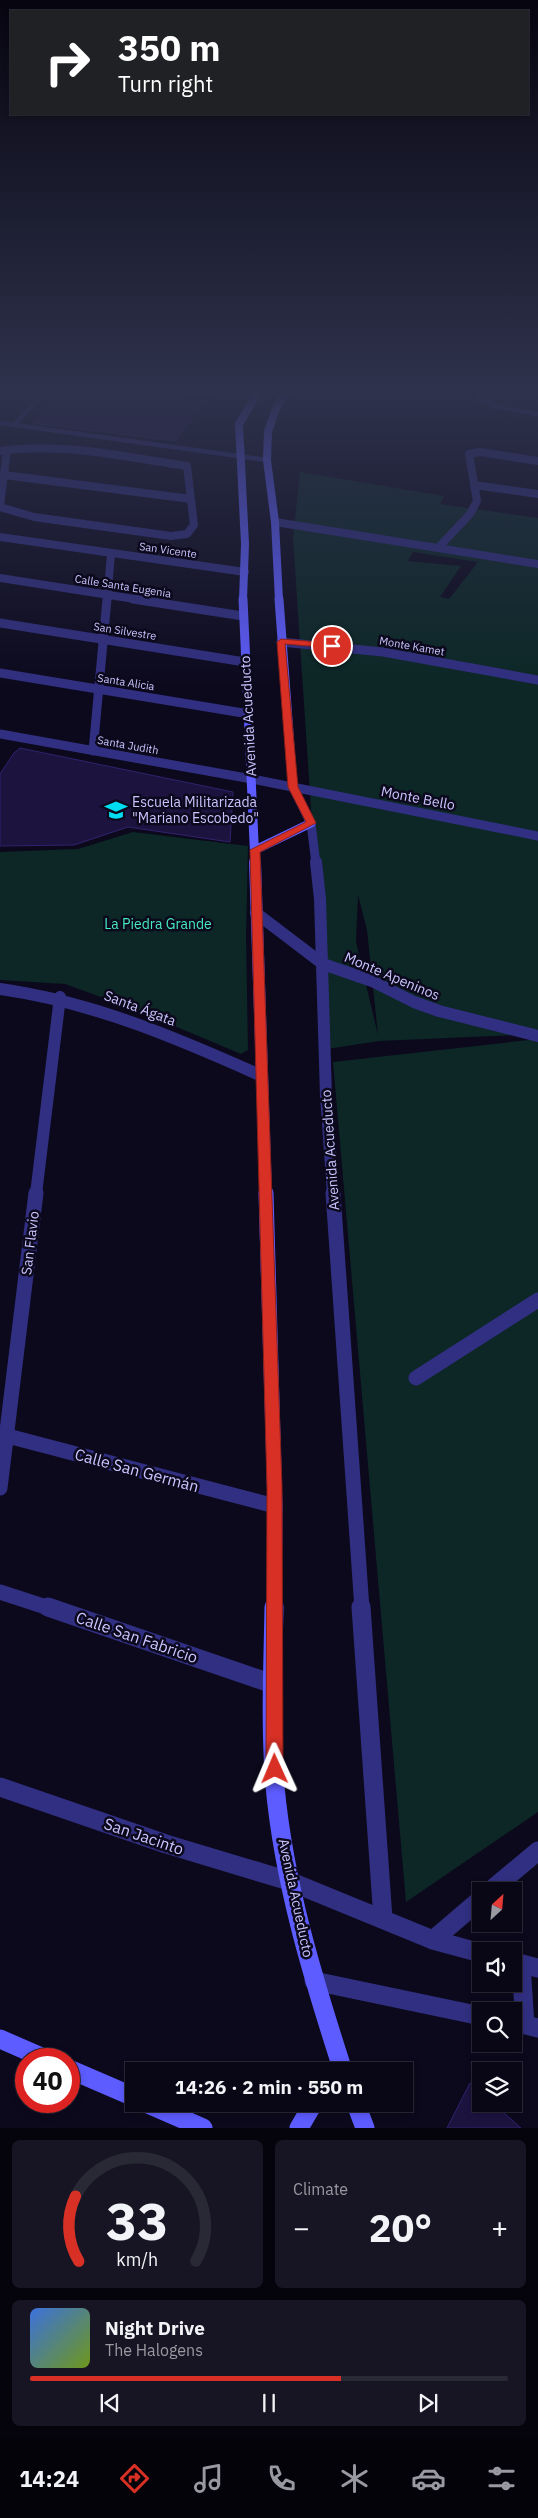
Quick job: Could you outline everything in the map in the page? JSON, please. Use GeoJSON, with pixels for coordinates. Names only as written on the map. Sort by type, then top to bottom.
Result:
{"type":"FeatureCollection","features":[{"type":"Feature","properties":{"kind":"street"},"geometry":{"type":"LineString","coordinates":[[3,488],[2,508],[34,517],[170,536],[187,534],[194,525],[190,488]]}},
{"type":"Feature","properties":{"kind":"street"},"geometry":{"type":"LineString","coordinates":[[108,488],[191,499]]}},
{"type":"Feature","properties":{"kind":"street","name":"Avenida Acueducto"},"geometry":{"type":"LineString","coordinates":[[242,488],[245,572],[243,616],[255,850],[275,1506],[273,1684],[275,1786],[289,1882],[337,2062]]}},
{"type":"Feature","properties":{"kind":"street","name":"Avenida Acueducto"},"geometry":{"type":"LineString","coordinates":[[271,488],[275,522],[281,642],[293,787],[311,823],[320,899],[326,1096],[383,1919]]}},
{"type":"Feature","properties":{"kind":"street"},"geometry":{"type":"LineString","coordinates":[[438,548],[474,508],[477,501],[475,488]]}},
{"type":"Feature","properties":{"kind":"street"},"geometry":{"type":"LineString","coordinates":[[498,488],[538,494]]}},
{"type":"Feature","properties":{"kind":"street"},"geometry":{"type":"LineString","coordinates":[[275,522],[538,564]]}},
{"type":"Feature","properties":{"kind":"street","name":"San Vicente"},"geometry":{"type":"LineString","coordinates":[[0,537],[245,572]]}},
{"type":"Feature","properties":{"kind":"street"},"geometry":{"type":"LineString","coordinates":[[93,751],[111,554]]}},
{"type":"Feature","properties":{"kind":"street","name":"Calle Santa Eugenia"},"geometry":{"type":"LineString","coordinates":[[0,578],[243,616]]}},
{"type":"Feature","properties":{"kind":"street","name":"San Silvestre"},"geometry":{"type":"LineString","coordinates":[[0,623],[245,662]]}},
{"type":"Feature","properties":{"kind":"street","name":"Monte Kamet"},"geometry":{"type":"LineString","coordinates":[[281,642],[374,651],[538,680]]}},
{"type":"Feature","properties":{"kind":"street","name":"Santa Alicia"},"geometry":{"type":"LineString","coordinates":[[0,673],[249,714]]}},
{"type":"Feature","properties":{"kind":"street","name":"Santa Judith"},"geometry":{"type":"LineString","coordinates":[[1,736],[293,787]]}},
{"type":"Feature","properties":{"kind":"street","name":"Monte Bello"},"geometry":{"type":"LineString","coordinates":[[293,787],[538,836]]}},
{"type":"Feature","properties":{"kind":"street"},"geometry":{"type":"LineString","coordinates":[[255,850],[311,823]]}},
{"type":"Feature","properties":{"kind":"street","name":"Monte Apeninos"},"geometry":{"type":"LineString","coordinates":[[256,913],[323,964],[372,981],[438,1012],[538,1036]]}},
{"type":"Feature","properties":{"kind":"street","name":"Santa Ágata"},"geometry":{"type":"LineString","coordinates":[[0,989],[60,997],[141,1023],[262,1076]]}},
{"type":"Feature","properties":{"kind":"street","name":"San Flavio"},"geometry":{"type":"LineString","coordinates":[[0,1488],[3,1435],[60,997]]}},
{"type":"Feature","properties":{"kind":"street"},"geometry":{"type":"LineString","coordinates":[[416,1378],[538,1300]]}},
{"type":"Feature","properties":{"kind":"street","name":"Calle San Germán"},"geometry":{"type":"LineString","coordinates":[[3,1435],[275,1506]]}},
{"type":"Feature","properties":{"kind":"street","name":"Calle San Fabricio"},"geometry":{"type":"LineString","coordinates":[[0,1592],[134,1635],[273,1684]]}},
{"type":"Feature","properties":{"kind":"street","name":"San Jacinto"},"geometry":{"type":"LineString","coordinates":[[0,1787],[166,1844],[289,1882],[433,1940],[472,1951]]}},
{"type":"Feature","properties":{"kind":"street"},"geometry":{"type":"LineString","coordinates":[[501,1882],[538,1851]]}},
{"type":"Feature","properties":{"kind":"street"},"geometry":{"type":"LineString","coordinates":[[433,1940],[472,1907]]}},
{"type":"Feature","properties":{"kind":"street"},"geometry":{"type":"LineString","coordinates":[[524,1965],[526,2025]]}},
{"type":"Feature","properties":{"kind":"street"},"geometry":{"type":"LineString","coordinates":[[314,1981],[472,2014]]}},
{"type":"Feature","properties":{"kind":"street"},"geometry":{"type":"LineString","coordinates":[[0,2039],[21,2048]]}},
{"type":"Feature","properties":{"kind":"street"},"geometry":{"type":"LineString","coordinates":[[80,2074],[125,2093]]}},
{"type":"Feature","properties":{"kind":"street"},"geometry":{"type":"LineString","coordinates":[[166,2112],[203,2128]]}},
{"type":"Feature","properties":{"kind":"street"},"geometry":{"type":"LineString","coordinates":[[299,2128],[308,2112]]}},
{"type":"Feature","properties":{"kind":"street"},"geometry":{"type":"LineString","coordinates":[[359,2112],[365,2128]]}},
{"type":"Feature","properties":{"kind":"green space"},"geometry":{"type":"Polygon","coordinates":[[[298,488],[398,488],[444,496],[440,504],[538,518],[538,1034],[379,1041],[327,1049],[293,538],[298,488]],[[413,552],[408,561],[461,566],[440,597],[449,599],[478,562],[413,552]],[[358,895],[356,942],[378,1035],[367,930],[358,895]]]}},
{"type":"Feature","properties":{"kind":"green space","name":"La Piedra Grande"},"geometry":{"type":"Polygon","coordinates":[[[133,832],[248,846],[246,937],[248,1050],[241,1054],[134,1009],[65,984],[0,980],[0,852],[78,849],[133,832]]]}},
{"type":"Feature","properties":{"kind":"green space"},"geometry":{"type":"Polygon","coordinates":[[[538,1039],[538,1812],[406,1902],[333,1062],[538,1039]]]}},
{"type":"Feature","properties":{"kind":"building","name":"Escuela Militarizada \"Mariano Escobedo\""},"geometry":{"type":"Polygon","coordinates":[[[20,748],[233,792],[230,842],[128,827],[74,845],[0,846],[0,774],[14,753],[20,748]]]}},
{"type":"Feature","properties":{"kind":"building"},"geometry":{"type":"Polygon","coordinates":[[[470,2083],[472,2085],[472,2112],[503,2112],[521,2128],[447,2128],[470,2083]]]}},
{"type":"Feature","properties":{"kind":"place","name":"Escuela Militarizada \"Mariano Escobedo\""},"geometry":{"type":"Point","coordinates":[116,810]}},
{"type":"Feature","properties":{"kind":"route"},"geometry":{"type":"LineString","coordinates":[[275,1769],[273,1684],[275,1526],[255,850],[311,823],[293,787],[281,642],[332,646]]}}]}
